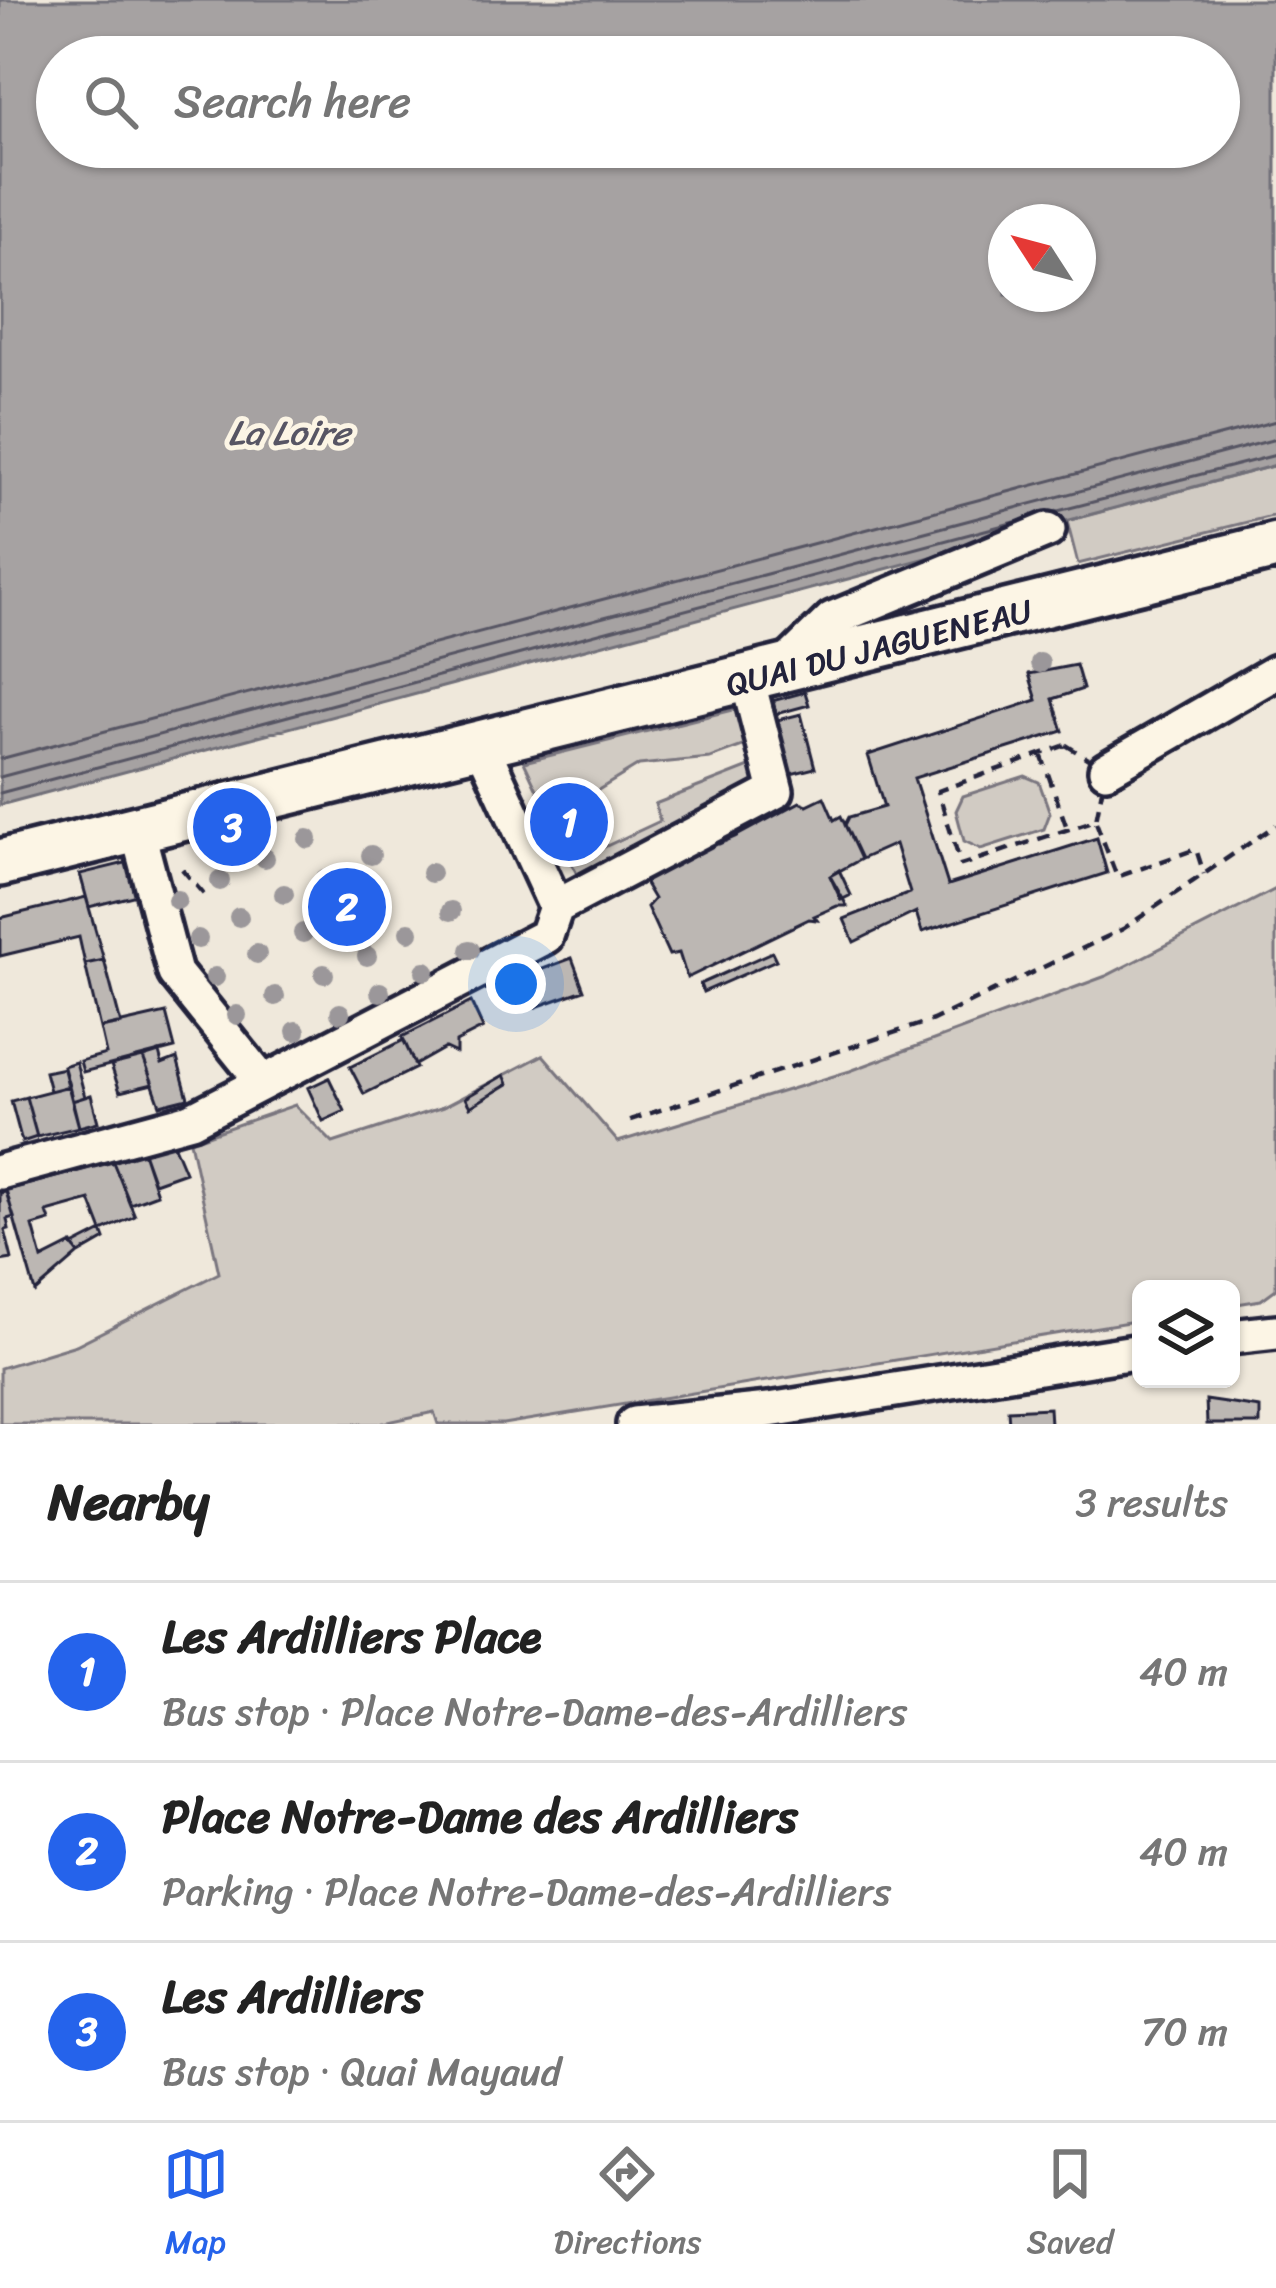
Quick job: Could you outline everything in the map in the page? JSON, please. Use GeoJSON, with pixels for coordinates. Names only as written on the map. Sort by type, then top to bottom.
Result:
{"type":"FeatureCollection","features":[{"type":"Feature","properties":{"kind":"main road","name":"QUAI DU JAGUENEAU"},"geometry":{"type":"LineString","coordinates":[[0,863],[480,742],[762,678],[1276,546]]}},
{"type":"Feature","properties":{"kind":"street"},"geometry":{"type":"LineString","coordinates":[[0,1172],[173,1127],[551,921],[776,791],[762,678],[832,619],[1048,530]]}},
{"type":"Feature","properties":{"kind":"street"},"geometry":{"type":"LineString","coordinates":[[1106,770],[1276,672]]}},
{"type":"Feature","properties":{"kind":"street"},"geometry":{"type":"LineString","coordinates":[[480,742],[551,921]]}},
{"type":"Feature","properties":{"kind":"street"},"geometry":{"type":"LineString","coordinates":[[137,829],[175,973],[262,1081]]}},
{"type":"Feature","properties":{"kind":"street"},"geometry":{"type":"LineString","coordinates":[[1240,1336],[1276,1332]]}},
{"type":"Feature","properties":{"kind":"street"},"geometry":{"type":"LineString","coordinates":[[634,1424],[769,1411],[1132,1352]]}},
{"type":"Feature","properties":{"kind":"path"},"geometry":{"type":"LineString","coordinates":[[1096,820],[961,865],[938,791],[1066,745],[1106,770],[1096,820],[1118,877],[1196,849],[1204,874]]}},
{"type":"Feature","properties":{"kind":"path"},"geometry":{"type":"LineString","coordinates":[[1040,754],[1067,830]]}},
{"type":"Feature","properties":{"kind":"path"},"geometry":{"type":"LineString","coordinates":[[630,1120],[933,1020],[1123,929],[1276,825]]}},
{"type":"Feature","properties":{"kind":"shaded area"},"geometry":{"type":"Polygon","coordinates":[[[1276,465],[1276,515],[1078,564],[1067,521],[1276,465]]]}},
{"type":"Feature","properties":{"kind":"shaded area"},"geometry":{"type":"Polygon","coordinates":[[[748,706],[759,740],[710,758],[639,765],[551,819],[524,762],[748,706]]]}},
{"type":"Feature","properties":{"kind":"shaded area"},"geometry":{"type":"Polygon","coordinates":[[[762,762],[770,786],[579,878],[560,841],[590,830],[602,848],[660,821],[655,804],[762,762]]]}},
{"type":"Feature","properties":{"kind":"shaded area"},"geometry":{"type":"Polygon","coordinates":[[[1025,776],[1039,782],[1050,813],[1044,829],[981,849],[964,841],[956,811],[963,796],[1025,776]]]}},
{"type":"Feature","properties":{"kind":"shaded area"},"geometry":{"type":"Polygon","coordinates":[[[1276,889],[1276,1289],[1261,1300],[1240,1304],[1240,1280],[1132,1280],[1132,1321],[503,1424],[438,1424],[434,1412],[379,1424],[0,1424],[0,1368],[76,1345],[219,1273],[190,1141],[295,1105],[333,1143],[443,1107],[543,1055],[618,1142],[850,1071],[1106,976],[1276,889]]]}},
{"type":"Feature","properties":{"kind":"water","name":"La Loire"},"geometry":{"type":"Polygon","coordinates":[[[0,0],[1276,0],[1276,465],[0,805],[0,0]]]}},
{"type":"Feature","properties":{"kind":"building"},"geometry":{"type":"Polygon","coordinates":[[[1076,665],[1083,689],[1053,699],[1063,731],[914,778],[948,885],[1097,838],[1107,873],[922,932],[916,912],[854,942],[844,919],[910,893],[895,844],[861,859],[845,825],[849,817],[884,807],[868,755],[1037,700],[1029,674],[1076,665]]]}},
{"type":"Feature","properties":{"kind":"building"},"geometry":{"type":"Polygon","coordinates":[[[805,692],[809,705],[776,714],[772,701],[805,692]]]}},
{"type":"Feature","properties":{"kind":"building"},"geometry":{"type":"Polygon","coordinates":[[[801,714],[815,768],[791,774],[777,720],[801,714]]]}},
{"type":"Feature","properties":{"kind":"building"},"geometry":{"type":"Polygon","coordinates":[[[824,797],[834,820],[841,816],[861,859],[830,876],[847,906],[814,916],[817,920],[809,919],[687,978],[679,953],[669,955],[647,907],[654,899],[641,877],[714,840],[719,844],[735,837],[800,802],[807,805],[824,797]]]}},
{"type":"Feature","properties":{"kind":"building"},"geometry":{"type":"Polygon","coordinates":[[[129,862],[137,895],[89,907],[80,874],[129,862]]]}},
{"type":"Feature","properties":{"kind":"building"},"geometry":{"type":"Polygon","coordinates":[[[839,870],[851,895],[841,900],[830,876],[839,870]]]}},
{"type":"Feature","properties":{"kind":"building"},"geometry":{"type":"Polygon","coordinates":[[[86,897],[104,960],[85,964],[79,937],[0,956],[0,918],[86,897]]]}},
{"type":"Feature","properties":{"kind":"building"},"geometry":{"type":"Polygon","coordinates":[[[772,952],[776,960],[703,992],[700,984],[772,952]]]}},
{"type":"Feature","properties":{"kind":"building"},"geometry":{"type":"Polygon","coordinates":[[[572,958],[584,990],[536,1007],[524,976],[572,958]]]}},
{"type":"Feature","properties":{"kind":"building"},"geometry":{"type":"Polygon","coordinates":[[[104,960],[121,1024],[100,1028],[85,964],[104,960]]]}},
{"type":"Feature","properties":{"kind":"building"},"geometry":{"type":"Polygon","coordinates":[[[471,1002],[483,1028],[456,1042],[456,1053],[445,1048],[415,1065],[402,1037],[471,1002]]]}},
{"type":"Feature","properties":{"kind":"building"},"geometry":{"type":"Polygon","coordinates":[[[166,1013],[175,1048],[83,1072],[80,1061],[106,1054],[100,1028],[166,1013]]]}},
{"type":"Feature","properties":{"kind":"building"},"geometry":{"type":"Polygon","coordinates":[[[404,1040],[416,1068],[364,1094],[350,1067],[404,1040]]]}},
{"type":"Feature","properties":{"kind":"building"},"geometry":{"type":"Polygon","coordinates":[[[159,1052],[162,1064],[177,1058],[188,1098],[160,1105],[143,1057],[159,1052]]]}},
{"type":"Feature","properties":{"kind":"building"},"geometry":{"type":"Polygon","coordinates":[[[143,1057],[153,1084],[120,1092],[111,1065],[143,1057]]]}},
{"type":"Feature","properties":{"kind":"building"},"geometry":{"type":"Polygon","coordinates":[[[76,1062],[85,1097],[72,1101],[63,1066],[76,1062]]]}},
{"type":"Feature","properties":{"kind":"building"},"geometry":{"type":"Polygon","coordinates":[[[64,1068],[69,1086],[50,1091],[45,1072],[64,1068]]]}},
{"type":"Feature","properties":{"kind":"building"},"geometry":{"type":"Polygon","coordinates":[[[504,1075],[508,1084],[470,1107],[465,1098],[504,1075]]]}},
{"type":"Feature","properties":{"kind":"building"},"geometry":{"type":"Polygon","coordinates":[[[329,1078],[345,1111],[323,1121],[308,1088],[329,1078]]]}},
{"type":"Feature","properties":{"kind":"building"},"geometry":{"type":"Polygon","coordinates":[[[69,1086],[79,1127],[37,1137],[26,1097],[69,1086]]]}},
{"type":"Feature","properties":{"kind":"building"},"geometry":{"type":"Polygon","coordinates":[[[91,1095],[98,1122],[79,1127],[72,1101],[91,1095]]]}},
{"type":"Feature","properties":{"kind":"building"},"geometry":{"type":"Polygon","coordinates":[[[26,1097],[37,1137],[22,1142],[11,1101],[26,1097]]]}},
{"type":"Feature","properties":{"kind":"building"},"geometry":{"type":"Polygon","coordinates":[[[172,1141],[185,1172],[154,1183],[143,1152],[172,1141]]]}},
{"type":"Feature","properties":{"kind":"building"},"geometry":{"type":"Polygon","coordinates":[[[143,1152],[157,1194],[130,1204],[113,1162],[143,1152]]]}},
{"type":"Feature","properties":{"kind":"building"},"geometry":{"type":"Polygon","coordinates":[[[113,1162],[135,1216],[102,1231],[90,1200],[47,1212],[50,1221],[33,1226],[42,1259],[72,1244],[79,1254],[35,1292],[6,1190],[113,1162]]]}},
{"type":"Feature","properties":{"kind":"building"},"geometry":{"type":"Polygon","coordinates":[[[6,1192],[14,1217],[7,1219],[9,1229],[5,1230],[12,1259],[0,1261],[0,1193],[6,1192]]]}},
{"type":"Feature","properties":{"kind":"building"},"geometry":{"type":"Polygon","coordinates":[[[102,1231],[105,1239],[79,1254],[73,1246],[102,1231]]]}},
{"type":"Feature","properties":{"kind":"building"},"geometry":{"type":"Polygon","coordinates":[[[1206,1400],[1260,1408],[1260,1424],[1207,1424],[1206,1400]]]}},
{"type":"Feature","properties":{"kind":"building"},"geometry":{"type":"Polygon","coordinates":[[[1049,1408],[1050,1424],[1009,1424],[1008,1410],[1049,1408]]]}},
{"type":"Feature","properties":{"kind":"place","name":"Les Ardilliers Place"},"geometry":{"type":"Point","coordinates":[569,822]}},
{"type":"Feature","properties":{"kind":"place","name":"Les Ardilliers"},"geometry":{"type":"Point","coordinates":[232,827]}},
{"type":"Feature","properties":{"kind":"place","name":"Place Notre-Dame des Ardilliers"},"geometry":{"type":"Point","coordinates":[347,907]}}]}
